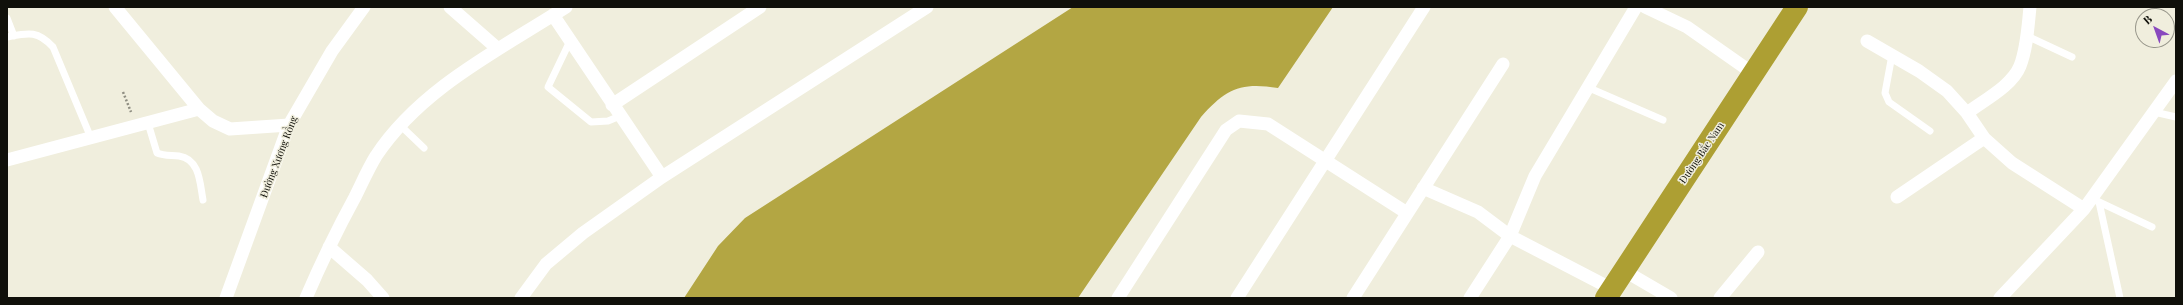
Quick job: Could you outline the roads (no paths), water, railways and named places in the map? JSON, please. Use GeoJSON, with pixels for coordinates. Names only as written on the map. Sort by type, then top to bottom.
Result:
{"type":"FeatureCollection","features":[{"type":"Feature","properties":{"kind":"highway","name":"Đường Bắc Nam"},"geometry":{"type":"LineString","coordinates":[[1609,294],[1623,270],[1797,7]]}},
{"type":"Feature","properties":{"kind":"street"},"geometry":{"type":"LineString","coordinates":[[115,7],[199,109],[213,121],[230,129],[289,125]]}},
{"type":"Feature","properties":{"kind":"street","name":"Đường Xương Rồng"},"geometry":{"type":"LineString","coordinates":[[226,298],[289,125],[332,51],[364,7]]}},
{"type":"Feature","properties":{"kind":"street"},"geometry":{"type":"LineString","coordinates":[[450,7],[498,49]]}},
{"type":"Feature","properties":{"kind":"street"},"geometry":{"type":"LineString","coordinates":[[616,111],[760,7]]}},
{"type":"Feature","properties":{"kind":"street"},"geometry":{"type":"LineString","coordinates":[[521,298],[546,264],[583,233],[662,177],[927,7]]}},
{"type":"Feature","properties":{"kind":"street"},"geometry":{"type":"LineString","coordinates":[[1237,298],[1424,7]]}},
{"type":"Feature","properties":{"kind":"street"},"geometry":{"type":"LineString","coordinates":[[1470,298],[1510,236],[1534,176],[1636,7]]}},
{"type":"Feature","properties":{"kind":"street"},"geometry":{"type":"LineString","coordinates":[[1645,7],[1687,26],[1754,74]]}},
{"type":"Feature","properties":{"kind":"street"},"geometry":{"type":"LineString","coordinates":[[1967,113],[2008,83],[2020,66],[2027,36],[2030,7]]}},
{"type":"Feature","properties":{"kind":"street"},"geometry":{"type":"LineString","coordinates":[[306,298],[328,247],[376,157],[401,126],[464,70],[559,10],[570,41],[662,177]]}},
{"type":"Feature","properties":{"kind":"street"},"geometry":{"type":"LineString","coordinates":[[1867,40],[1920,71],[1947,92],[1967,113],[1984,138],[2012,163],[2084,209]]}},
{"type":"Feature","properties":{"kind":"street"},"geometry":{"type":"LineString","coordinates":[[1353,298],[1503,64]]}},
{"type":"Feature","properties":{"kind":"street"},"geometry":{"type":"LineString","coordinates":[[2000,298],[2084,209],[2096,200],[2154,112],[2176,82]]}},
{"type":"Feature","properties":{"kind":"street"},"geometry":{"type":"LineString","coordinates":[[7,160],[199,109]]}},
{"type":"Feature","properties":{"kind":"street"},"geometry":{"type":"LineString","coordinates":[[1118,298],[1226,130],[1239,121],[1268,124],[1326,160],[1382,199],[1407,213]]}},
{"type":"Feature","properties":{"kind":"street"},"geometry":{"type":"LineString","coordinates":[[1897,197],[1984,138]]}},
{"type":"Feature","properties":{"kind":"street"},"geometry":{"type":"LineString","coordinates":[[1423,188],[1478,212],[1510,236],[1609,294]]}},
{"type":"Feature","properties":{"kind":"street"},"geometry":{"type":"LineString","coordinates":[[328,247],[367,280],[383,298]]}},
{"type":"Feature","properties":{"kind":"street"},"geometry":{"type":"LineString","coordinates":[[1720,298],[1758,252]]}},
{"type":"Feature","properties":{"kind":"street"},"geometry":{"type":"LineString","coordinates":[[1623,270],[1671,298]]}},
{"type":"Feature","properties":{"kind":"lane"},"geometry":{"type":"LineString","coordinates":[[7,18],[10,36],[30,33],[40,36],[53,47],[91,138]]}},
{"type":"Feature","properties":{"kind":"lane"},"geometry":{"type":"LineString","coordinates":[[2027,36],[2072,57]]}},
{"type":"Feature","properties":{"kind":"lane"},"geometry":{"type":"LineString","coordinates":[[570,41],[548,87],[591,122],[608,120],[616,111]]}},
{"type":"Feature","properties":{"kind":"lane"},"geometry":{"type":"LineString","coordinates":[[1892,55],[1886,93],[1889,102],[1930,131]]}},
{"type":"Feature","properties":{"kind":"lane"},"geometry":{"type":"LineString","coordinates":[[1587,87],[1663,120]]}},
{"type":"Feature","properties":{"kind":"lane"},"geometry":{"type":"LineString","coordinates":[[2154,112],[2176,117]]}},
{"type":"Feature","properties":{"kind":"lane"},"geometry":{"type":"LineString","coordinates":[[142,124],[157,153],[162,155],[181,156],[190,161],[197,169],[203,200]]}},
{"type":"Feature","properties":{"kind":"lane"},"geometry":{"type":"LineString","coordinates":[[401,126],[424,148]]}},
{"type":"Feature","properties":{"kind":"lane"},"geometry":{"type":"LineString","coordinates":[[2096,200],[2152,227]]}},
{"type":"Feature","properties":{"kind":"lane"},"geometry":{"type":"LineString","coordinates":[[2096,200],[2120,298]]}}]}
